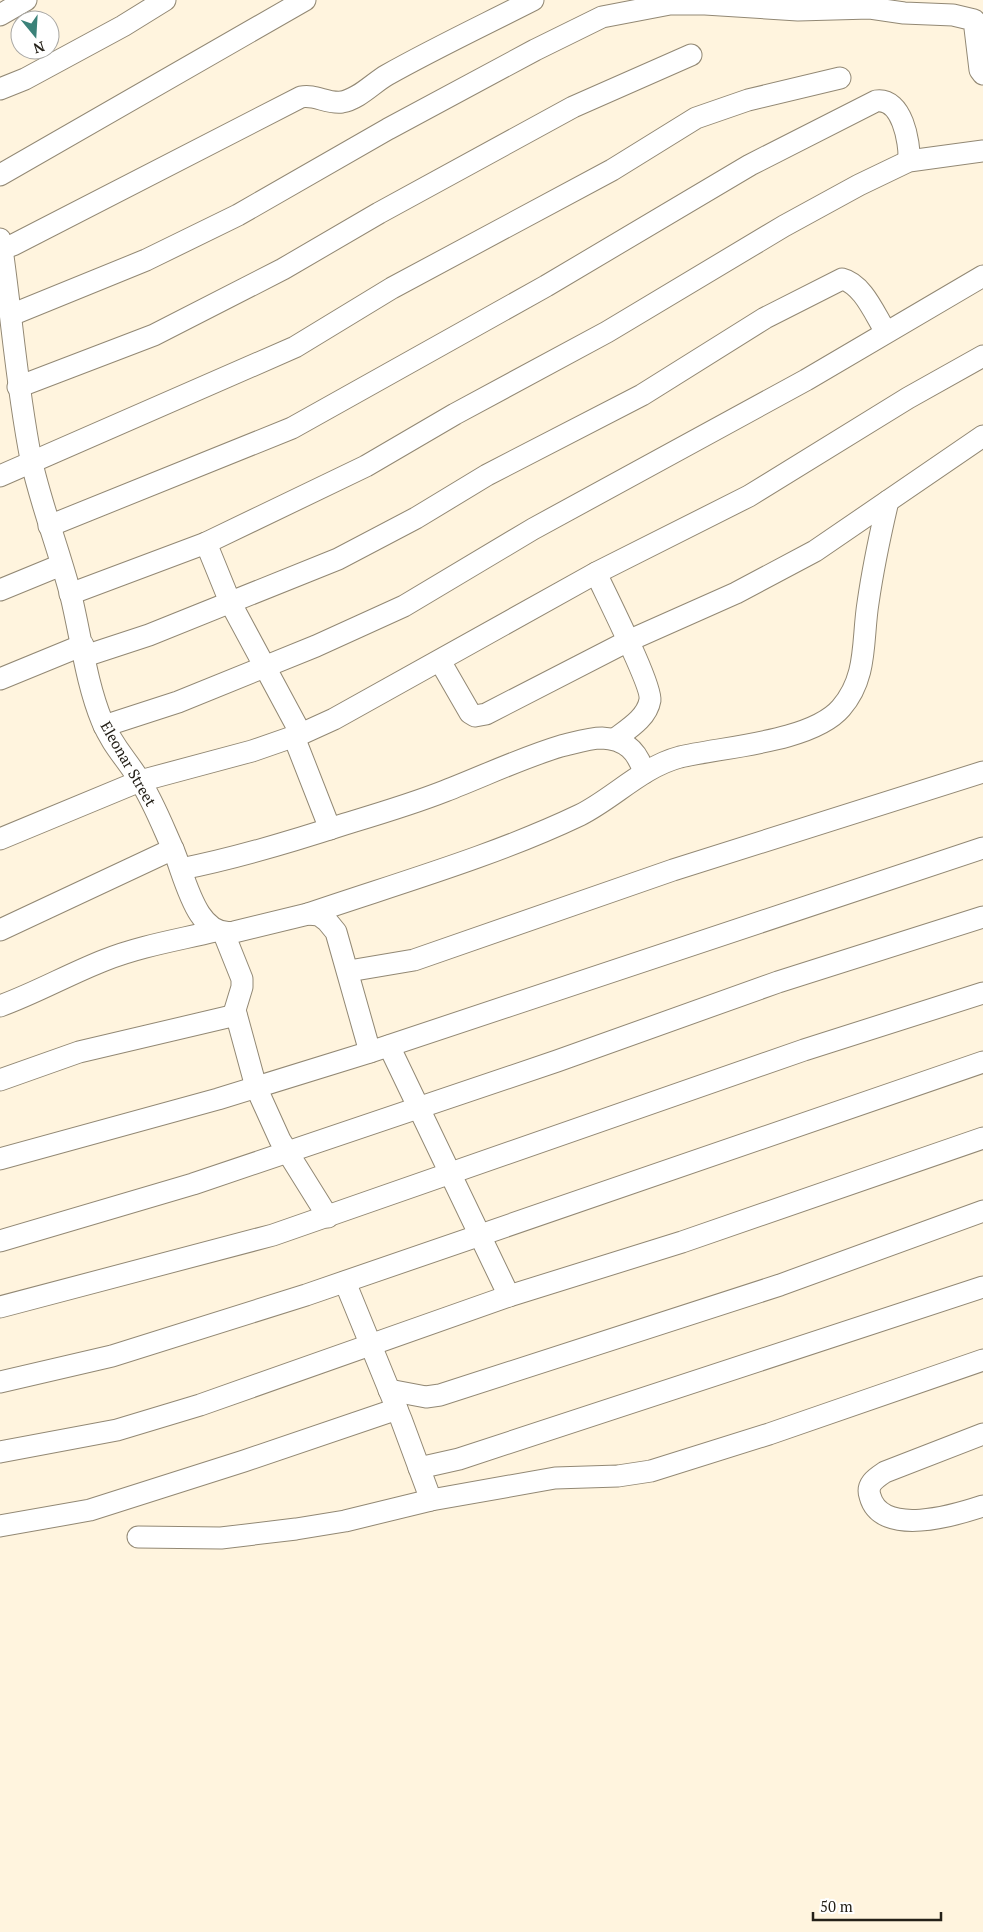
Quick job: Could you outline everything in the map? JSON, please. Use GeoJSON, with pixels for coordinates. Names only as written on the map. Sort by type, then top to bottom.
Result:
{"type":"FeatureCollection","features":[{"type":"Feature","properties":{"kind":"street"},"geometry":{"type":"LineString","coordinates":[[0,15],[26,0]]}},
{"type":"Feature","properties":{"kind":"street"},"geometry":{"type":"LineString","coordinates":[[0,89],[25,79],[90,44],[165,0]]}},
{"type":"Feature","properties":{"kind":"street"},"geometry":{"type":"LineString","coordinates":[[0,175],[305,0]]}},
{"type":"Feature","properties":{"kind":"street"},"geometry":{"type":"LineString","coordinates":[[1,246],[301,97],[310,95],[329,102],[350,99],[387,75],[533,0]]}},
{"type":"Feature","properties":{"kind":"street"},"geometry":{"type":"LineString","coordinates":[[11,315],[146,260],[238,215],[388,129],[535,50],[602,18],[670,4],[798,10],[870,8],[904,13],[956,7],[979,22],[980,70],[983,74]]}},
{"type":"Feature","properties":{"kind":"street"},"geometry":{"type":"LineString","coordinates":[[18,387],[154,335],[283,269],[379,213],[573,107],[691,55]]}},
{"type":"Feature","properties":{"kind":"street"},"geometry":{"type":"LineString","coordinates":[[0,476],[295,347],[392,288],[612,170],[696,118],[748,100],[840,78]]}},
{"type":"Feature","properties":{"kind":"street"},"geometry":{"type":"LineString","coordinates":[[49,526],[292,428],[546,286],[750,165],[876,101],[887,101],[907,130],[910,148],[909,161]]}},
{"type":"Feature","properties":{"kind":"street"},"geometry":{"type":"LineString","coordinates":[[70,594],[206,543],[366,466],[455,414],[607,332],[784,226],[909,161],[983,150]]}},
{"type":"Feature","properties":{"kind":"street","name":"Eleonar Street"},"geometry":{"type":"LineString","coordinates":[[1,246],[11,315],[18,387],[32,461],[49,526],[70,594],[96,703],[104,726],[121,757],[140,781],[177,859],[192,900],[202,917],[220,932],[242,979],[240,995],[236,1003],[236,1015]]}},
{"type":"Feature","properties":{"kind":"street"},"geometry":{"type":"LineString","coordinates":[[104,726],[178,702],[404,606],[533,529],[806,380],[983,276]]}},
{"type":"Feature","properties":{"kind":"street"},"geometry":{"type":"LineString","coordinates":[[0,679],[84,651],[149,636],[338,559],[368,544],[495,471],[642,395],[765,318],[842,279],[857,287],[886,332]]}},
{"type":"Feature","properties":{"kind":"street"},"geometry":{"type":"LineString","coordinates":[[0,839],[140,781],[212,763],[297,736],[363,704],[596,573],[750,496],[908,398],[983,356]]}},
{"type":"Feature","properties":{"kind":"street"},"geometry":{"type":"LineString","coordinates":[[440,661],[470,713],[481,715],[628,641],[736,593],[815,550],[983,436]]}},
{"type":"Feature","properties":{"kind":"street"},"geometry":{"type":"LineString","coordinates":[[0,1006],[38,992],[104,960],[151,946],[308,914],[465,860],[563,822],[588,810],[644,774],[677,758],[782,738],[824,720],[840,710],[851,695],[859,677],[864,651],[867,605],[888,501]]}},
{"type":"Feature","properties":{"kind":"street"},"geometry":{"type":"LineString","coordinates":[[206,543],[230,602],[297,736],[330,829]]}},
{"type":"Feature","properties":{"kind":"street"},"geometry":{"type":"LineString","coordinates":[[0,590],[61,565]]}},
{"type":"Feature","properties":{"kind":"street"},"geometry":{"type":"LineString","coordinates":[[596,573],[628,641],[648,689],[650,700],[639,721],[615,740]]}},
{"type":"Feature","properties":{"kind":"street"},"geometry":{"type":"LineString","coordinates":[[0,930],[177,859],[235,858],[444,791],[545,751],[600,738],[615,740],[634,751],[640,759],[644,774]]}},
{"type":"Feature","properties":{"kind":"street"},"geometry":{"type":"LineString","coordinates":[[348,971],[414,960],[682,867],[983,772]]}},
{"type":"Feature","properties":{"kind":"street"},"geometry":{"type":"LineString","coordinates":[[0,1159],[256,1087],[379,1049],[983,848]]}},
{"type":"Feature","properties":{"kind":"street"},"geometry":{"type":"LineString","coordinates":[[308,914],[319,915],[336,932],[348,971],[379,1049],[417,1107],[509,1296]]}},
{"type":"Feature","properties":{"kind":"street"},"geometry":{"type":"LineString","coordinates":[[0,1241],[140,1201],[557,1061],[778,982],[983,917]]}},
{"type":"Feature","properties":{"kind":"street"},"geometry":{"type":"LineString","coordinates":[[0,1307],[239,1245],[328,1217],[804,1050],[983,993]]}},
{"type":"Feature","properties":{"kind":"street"},"geometry":{"type":"LineString","coordinates":[[0,1080],[78,1052],[236,1015],[256,1087],[272,1126],[328,1217]]}},
{"type":"Feature","properties":{"kind":"street"},"geometry":{"type":"LineString","coordinates":[[0,1382],[112,1356],[345,1282],[711,1158],[983,1062]]}},
{"type":"Feature","properties":{"kind":"street"},"geometry":{"type":"LineString","coordinates":[[0,1452],[126,1427],[200,1405],[509,1296],[682,1242],[983,1138]]}},
{"type":"Feature","properties":{"kind":"street"},"geometry":{"type":"LineString","coordinates":[[389,1390],[426,1397],[440,1395],[780,1285],[983,1211]]}},
{"type":"Feature","properties":{"kind":"street"},"geometry":{"type":"LineString","coordinates":[[345,1282],[431,1500]]}},
{"type":"Feature","properties":{"kind":"street"},"geometry":{"type":"LineString","coordinates":[[419,1468],[459,1458],[983,1287]]}},
{"type":"Feature","properties":{"kind":"street"},"geometry":{"type":"LineString","coordinates":[[138,1538],[212,1538],[296,1529],[431,1500],[555,1478],[618,1476],[651,1471],[769,1434],[983,1360]]}},
{"type":"Feature","properties":{"kind":"street"},"geometry":{"type":"LineString","coordinates":[[0,1526],[90,1510],[397,1410]]}},
{"type":"Feature","properties":{"kind":"street"},"geometry":{"type":"LineString","coordinates":[[983,1434],[885,1472],[869,1486],[869,1495],[880,1512],[904,1520],[931,1520],[983,1506]]}}]}
